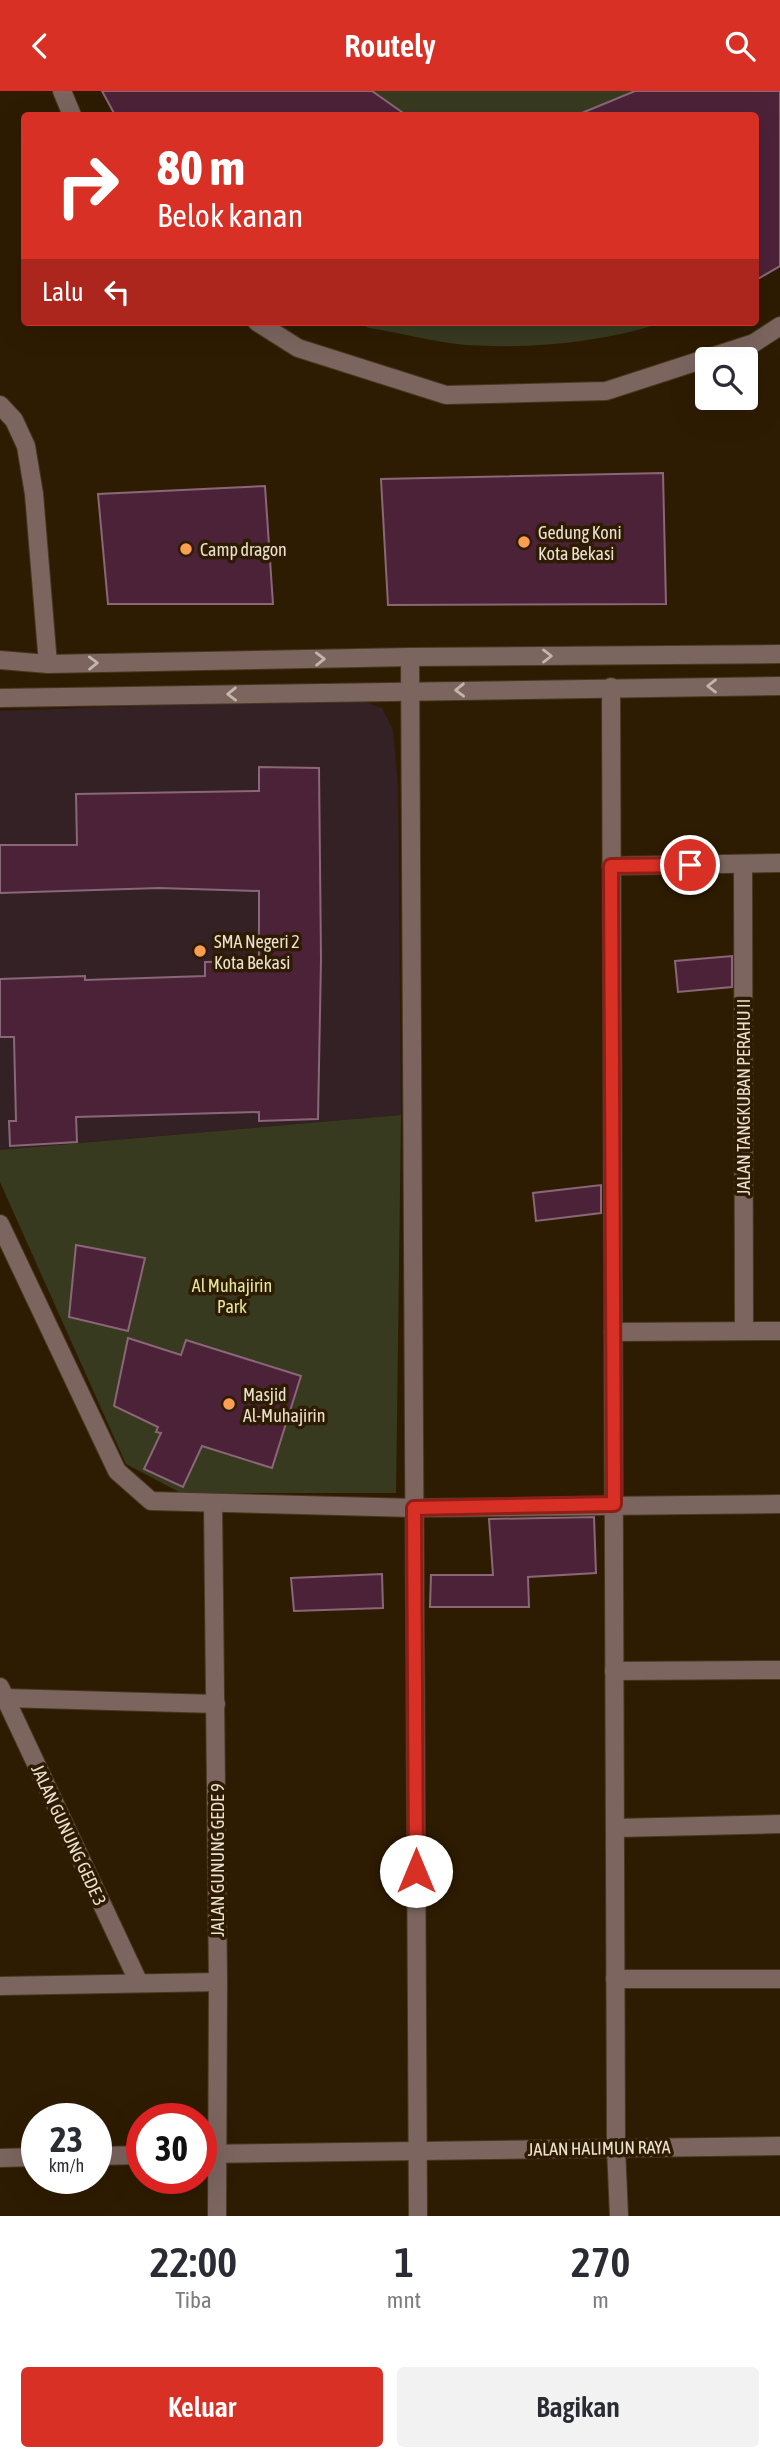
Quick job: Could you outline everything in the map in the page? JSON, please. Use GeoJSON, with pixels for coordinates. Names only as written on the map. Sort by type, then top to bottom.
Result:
{"type":"FeatureCollection","features":[{"type":"Feature","properties":{"kind":"street"},"geometry":{"type":"LineString","coordinates":[[62,91],[71,112]]}},
{"type":"Feature","properties":{"kind":"street"},"geometry":{"type":"LineString","coordinates":[[263,326],[298,348],[446,395],[606,391],[754,343],[780,326]]}},
{"type":"Feature","properties":{"kind":"street"},"geometry":{"type":"LineString","coordinates":[[0,405],[14,420],[26,446],[34,494],[48,664]]}},
{"type":"Feature","properties":{"kind":"street"},"geometry":{"type":"LineString","coordinates":[[0,660],[48,664],[780,654]]}},
{"type":"Feature","properties":{"kind":"street"},"geometry":{"type":"LineString","coordinates":[[410,657],[418,2216]]}},
{"type":"Feature","properties":{"kind":"street"},"geometry":{"type":"LineString","coordinates":[[0,698],[410,690],[611,694],[780,686]]}},
{"type":"Feature","properties":{"kind":"street"},"geometry":{"type":"LineString","coordinates":[[611,694],[615,1979],[619,2216]]}},
{"type":"Feature","properties":{"kind":"street"},"geometry":{"type":"LineString","coordinates":[[611,866],[780,863]]}},
{"type":"Feature","properties":{"kind":"street","name":"JALAN TANGKUBAN PERAHU II"},"geometry":{"type":"LineString","coordinates":[[743,864],[744,1331]]}},
{"type":"Feature","properties":{"kind":"street"},"geometry":{"type":"LineString","coordinates":[[0,1224],[117,1471],[151,1501],[414,1508],[780,1504]]}},
{"type":"Feature","properties":{"kind":"street"},"geometry":{"type":"LineString","coordinates":[[614,1332],[780,1331]]}},
{"type":"Feature","properties":{"kind":"street","name":"JALAN GUNUNG GEDE 9"},"geometry":{"type":"LineString","coordinates":[[212,2103],[218,1982],[213,1503]]}},
{"type":"Feature","properties":{"kind":"street"},"geometry":{"type":"LineString","coordinates":[[614,1671],[780,1670]]}},
{"type":"Feature","properties":{"kind":"street"},"geometry":{"type":"LineString","coordinates":[[2,1695],[216,1704]]}},
{"type":"Feature","properties":{"kind":"street","name":"JALAN GUNUNG GEDE 3"},"geometry":{"type":"LineString","coordinates":[[2,1695],[139,1983]]}},
{"type":"Feature","properties":{"kind":"street"},"geometry":{"type":"LineString","coordinates":[[616,1828],[780,1824]]}},
{"type":"Feature","properties":{"kind":"street"},"geometry":{"type":"LineString","coordinates":[[615,1979],[780,1979]]}},
{"type":"Feature","properties":{"kind":"street"},"geometry":{"type":"LineString","coordinates":[[0,1986],[218,1982]]}},
{"type":"Feature","properties":{"kind":"street","name":"JALAN HALIMUN RAYA"},"geometry":{"type":"LineString","coordinates":[[217,2154],[780,2146]]}},
{"type":"Feature","properties":{"kind":"street"},"geometry":{"type":"LineString","coordinates":[[0,2158],[21,2157]]}},
{"type":"Feature","properties":{"kind":"street","name":"JALAN GUNUNG GEDE 9"},"geometry":{"type":"LineString","coordinates":[[214,2194],[217,2216]]}},
{"type":"Feature","properties":{"kind":"shaded area","name":"SMA Negeri 2 Kota Bekasi"},"geometry":{"type":"Polygon","coordinates":[[[359,700],[382,708],[393,730],[398,786],[401,1115],[0,1150],[0,711],[359,700]]]}},
{"type":"Feature","properties":{"kind":"green space"},"geometry":{"type":"Polygon","coordinates":[[[103,91],[780,91],[780,266],[759,278],[759,112],[114,112],[103,91]]]}},
{"type":"Feature","properties":{"kind":"green space"},"geometry":{"type":"Polygon","coordinates":[[[365,326],[650,326],[591,340],[515,346],[453,344],[365,326]]]}},
{"type":"Feature","properties":{"kind":"green space","name":"Al Muhajirin Park"},"geometry":{"type":"Polygon","coordinates":[[[401,1115],[396,1493],[181,1493],[126,1464],[0,1182],[0,1150],[401,1115]]]}},
{"type":"Feature","properties":{"kind":"building"},"geometry":{"type":"Polygon","coordinates":[[[102,91],[372,91],[402,112],[113,112],[102,91]]]}},
{"type":"Feature","properties":{"kind":"building"},"geometry":{"type":"Polygon","coordinates":[[[635,91],[780,91],[780,266],[759,278],[759,112],[584,112],[635,91]]]}},
{"type":"Feature","properties":{"kind":"building","name":"Gedung Koni Kota Bekasi"},"geometry":{"type":"Polygon","coordinates":[[[663,473],[666,604],[388,605],[381,479],[663,473]]]}},
{"type":"Feature","properties":{"kind":"building","name":"Camp dragon"},"geometry":{"type":"Polygon","coordinates":[[[265,486],[273,604],[108,604],[98,494],[265,486]]]}},
{"type":"Feature","properties":{"kind":"building"},"geometry":{"type":"Polygon","coordinates":[[[259,767],[319,768],[321,959],[318,1119],[259,1121],[259,1112],[76,1117],[77,1142],[10,1146],[9,1121],[16,1121],[14,1037],[0,1037],[0,979],[85,976],[85,980],[205,976],[205,962],[259,961],[259,891],[159,888],[0,893],[0,845],[77,845],[76,794],[259,791],[259,767]]]}},
{"type":"Feature","properties":{"kind":"building"},"geometry":{"type":"Polygon","coordinates":[[[732,956],[732,987],[678,992],[675,961],[732,956]]]}},
{"type":"Feature","properties":{"kind":"building"},"geometry":{"type":"Polygon","coordinates":[[[601,1185],[601,1213],[536,1221],[533,1193],[601,1185]]]}},
{"type":"Feature","properties":{"kind":"building"},"geometry":{"type":"Polygon","coordinates":[[[76,1245],[145,1258],[128,1331],[69,1317],[76,1245]]]}},
{"type":"Feature","properties":{"kind":"building","name":"Masjid Al-Muhajirin"},"geometry":{"type":"Polygon","coordinates":[[[128,1338],[181,1355],[186,1340],[301,1376],[272,1468],[202,1446],[183,1487],[144,1469],[161,1433],[156,1432],[158,1427],[114,1406],[128,1338]]]}},
{"type":"Feature","properties":{"kind":"building"},"geometry":{"type":"Polygon","coordinates":[[[594,1517],[596,1573],[528,1577],[529,1607],[430,1607],[431,1575],[493,1575],[489,1519],[594,1517]]]}},
{"type":"Feature","properties":{"kind":"building"},"geometry":{"type":"Polygon","coordinates":[[[382,1574],[383,1608],[294,1611],[291,1578],[382,1574]]]}},
{"type":"Feature","properties":{"kind":"place","name":"Gedung Koni Kota Bekasi"},"geometry":{"type":"Point","coordinates":[524,542]}},
{"type":"Feature","properties":{"kind":"place","name":"Camp dragon"},"geometry":{"type":"Point","coordinates":[186,549]}},
{"type":"Feature","properties":{"kind":"place","name":"SMA Negeri 2 Kota Bekasi"},"geometry":{"type":"Point","coordinates":[200,951]}},
{"type":"Feature","properties":{"kind":"place","name":"Masjid Al-Muhajirin"},"geometry":{"type":"Point","coordinates":[229,1404]}},
{"type":"Feature","properties":{"kind":"route"},"geometry":{"type":"LineString","coordinates":[[416,1871],[414,1508],[614,1504],[611,866],[690,865]]}}]}
